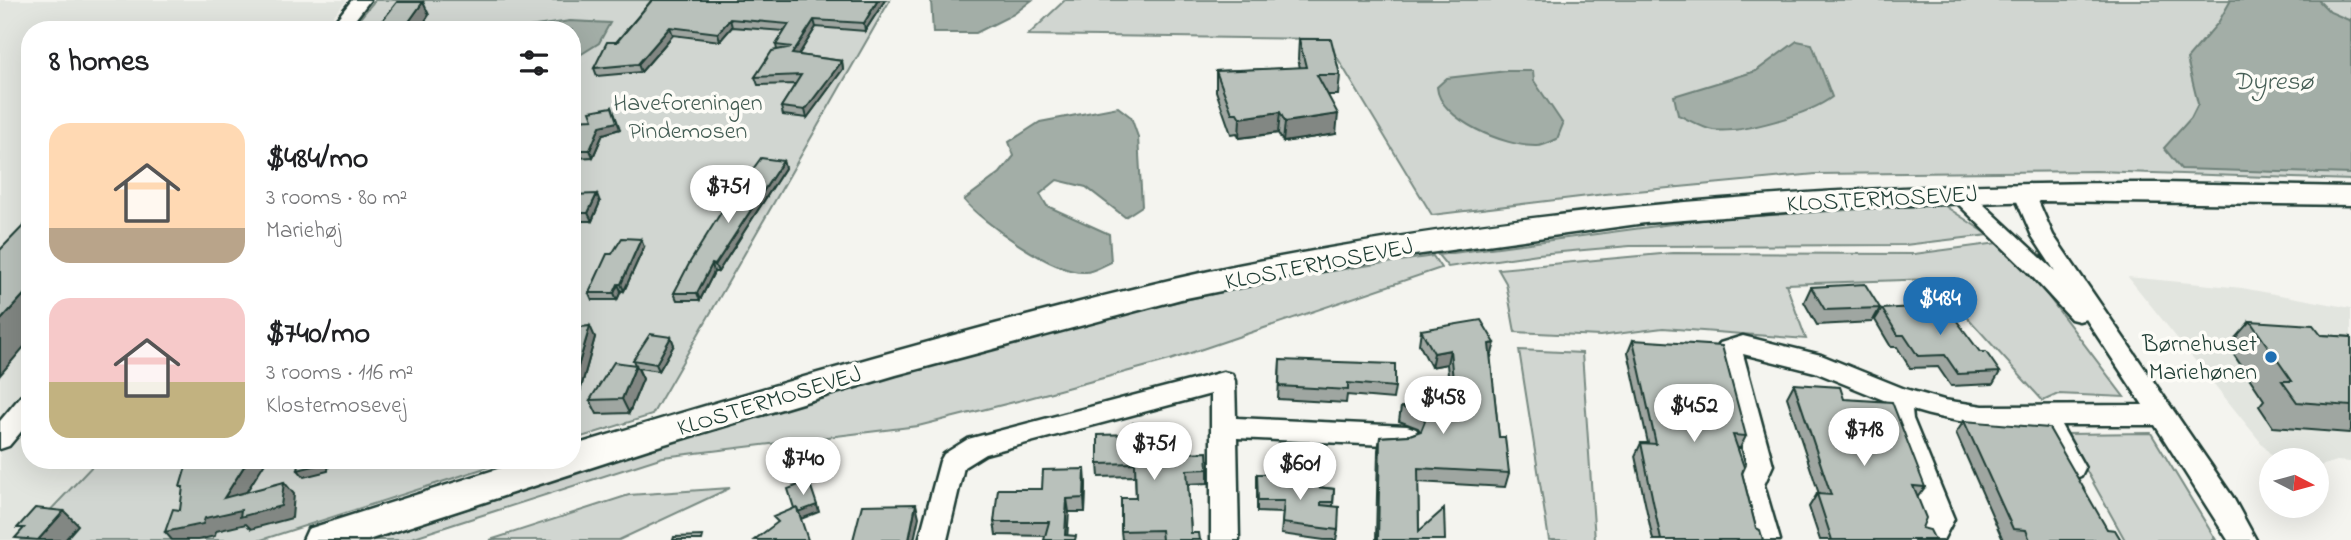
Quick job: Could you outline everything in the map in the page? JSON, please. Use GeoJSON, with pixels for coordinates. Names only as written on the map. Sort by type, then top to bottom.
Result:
{"type":"FeatureCollection","features":[{"type":"Feature","properties":{"kind":"main road","name":"KLOSTERMOSEVEJ"},"geometry":{"type":"LineString","coordinates":[[581,459],[849,375],[1086,311],[1297,264],[1476,235],[1703,209],[1851,198],[2146,191],[2351,196]]}},
{"type":"Feature","properties":{"kind":"main road","name":"KLOSTERMOSEVEJ"},"geometry":{"type":"LineString","coordinates":[[321,540],[548,469]]}},
{"type":"Feature","properties":{"kind":"street"},"geometry":{"type":"LineString","coordinates":[[344,21],[361,0]]}},
{"type":"Feature","properties":{"kind":"street"},"geometry":{"type":"LineString","coordinates":[[2024,192],[2043,236],[2222,504],[2242,540]]}},
{"type":"Feature","properties":{"kind":"street"},"geometry":{"type":"LineString","coordinates":[[1959,194],[2011,239],[2043,271],[2099,337],[2121,354]]}},
{"type":"Feature","properties":{"kind":"street"},"geometry":{"type":"LineString","coordinates":[[1766,540],[1751,485],[1760,465],[1729,349],[1743,345],[1821,364],[1898,397],[1944,410],[1983,415],[2163,415]]}},
{"type":"Feature","properties":{"kind":"street"},"geometry":{"type":"LineString","coordinates":[[933,540],[953,461],[977,446],[1223,381],[1225,540]]}},
{"type":"Feature","properties":{"kind":"street"},"geometry":{"type":"LineString","coordinates":[[1898,397],[1899,418],[1940,519],[1929,540]]}},
{"type":"Feature","properties":{"kind":"street"},"geometry":{"type":"LineString","coordinates":[[0,439],[21,414]]}},
{"type":"Feature","properties":{"kind":"street"},"geometry":{"type":"LineString","coordinates":[[2043,416],[2082,486]]}},
{"type":"Feature","properties":{"kind":"street"},"geometry":{"type":"LineString","coordinates":[[1223,427],[1407,436]]}},
{"type":"Feature","properties":{"kind":"shaded area"},"geometry":{"type":"Polygon","coordinates":[[[0,0],[347,0],[329,21],[21,21],[21,469],[89,469],[22,540],[0,540],[0,0]]]}},
{"type":"Feature","properties":{"kind":"shaded area","name":"Børnehuset Mariehønen"},"geometry":{"type":"Polygon","coordinates":[[[2128,277],[2242,288],[2351,308],[2351,462],[2329,463],[2329,448],[2265,448],[2128,277]]]}},
{"type":"Feature","properties":{"kind":"green space","name":"Haveforeningen Pindemosen"},"geometry":{"type":"Polygon","coordinates":[[[375,0],[890,0],[652,415],[581,437],[581,21],[358,21],[375,0]]]}},
{"type":"Feature","properties":{"kind":"green space"},"geometry":{"type":"Polygon","coordinates":[[[1065,0],[2351,0],[2351,180],[2096,171],[1816,174],[1605,194],[1432,215],[1326,39],[1028,35],[1065,0]]]}},
{"type":"Feature","properties":{"kind":"green space"},"geometry":{"type":"Polygon","coordinates":[[[1942,204],[1989,235],[1905,245],[1630,246],[1538,254],[1448,267],[1438,255],[1709,219],[1942,204]]]}},
{"type":"Feature","properties":{"kind":"green space"},"geometry":{"type":"Polygon","coordinates":[[[1998,243],[2038,283],[2124,397],[2058,394],[2043,401],[1933,279],[1786,284],[1806,339],[1663,328],[1600,336],[1515,332],[1506,283],[1498,269],[1672,253],[1914,254],[1998,243]]]}},
{"type":"Feature","properties":{"kind":"green space"},"geometry":{"type":"Polygon","coordinates":[[[1433,256],[1441,268],[1170,360],[1022,400],[918,426],[663,457],[405,540],[374,540],[603,464],[950,359],[1184,300],[1318,273],[1433,256]]]}},
{"type":"Feature","properties":{"kind":"green space"},"geometry":{"type":"Polygon","coordinates":[[[1519,350],[1582,353],[1595,540],[1549,540],[1519,350]]]}},
{"type":"Feature","properties":{"kind":"green space"},"geometry":{"type":"Polygon","coordinates":[[[2151,433],[2216,540],[2125,540],[2066,434],[2151,433]]]}},
{"type":"Feature","properties":{"kind":"green space"},"geometry":{"type":"Polygon","coordinates":[[[89,469],[482,469],[261,540],[22,540],[89,469]]]}},
{"type":"Feature","properties":{"kind":"green space"},"geometry":{"type":"Polygon","coordinates":[[[730,488],[619,540],[490,540],[629,495],[730,488]]]}},
{"type":"Feature","properties":{"kind":"water"},"geometry":{"type":"Polygon","coordinates":[[[931,0],[1032,0],[1014,14],[976,33],[933,33],[931,0]]]}},
{"type":"Feature","properties":{"kind":"water","name":"Dyresø"},"geometry":{"type":"Polygon","coordinates":[[[2231,0],[2318,0],[2330,12],[2351,21],[2351,174],[2181,169],[2164,148],[2191,118],[2198,104],[2187,59],[2218,23],[2231,0]]]}},
{"type":"Feature","properties":{"kind":"water"},"geometry":{"type":"Polygon","coordinates":[[[581,22],[610,23],[599,43],[581,54],[581,22]]]}},
{"type":"Feature","properties":{"kind":"water"},"geometry":{"type":"Polygon","coordinates":[[[1797,41],[1812,44],[1832,97],[1792,116],[1740,129],[1713,130],[1678,115],[1674,96],[1756,71],[1797,41]]]}},
{"type":"Feature","properties":{"kind":"water"},"geometry":{"type":"Polygon","coordinates":[[[1507,71],[1533,71],[1534,81],[1563,124],[1557,139],[1537,146],[1509,142],[1492,136],[1461,120],[1449,110],[1437,87],[1447,78],[1507,71]]]}},
{"type":"Feature","properties":{"kind":"water"},"geometry":{"type":"Polygon","coordinates":[[[1118,107],[1131,117],[1138,137],[1142,206],[1125,217],[1086,187],[1057,180],[1040,194],[1047,206],[1109,234],[1111,262],[1085,272],[1056,265],[1002,233],[964,200],[1000,173],[1014,156],[1009,142],[1040,122],[1118,107]]]}},
{"type":"Feature","properties":{"kind":"building"},"geometry":{"type":"Polygon","coordinates":[[[652,0],[878,0],[864,23],[814,20],[792,54],[842,61],[805,110],[781,107],[801,75],[755,77],[772,51],[792,47],[776,45],[789,24],[730,19],[718,33],[670,27],[638,64],[594,68],[607,42],[617,42],[652,0]]]}},
{"type":"Feature","properties":{"kind":"building"},"geometry":{"type":"Polygon","coordinates":[[[397,2],[423,2],[409,21],[382,21],[397,2]]]}},
{"type":"Feature","properties":{"kind":"building"},"geometry":{"type":"Polygon","coordinates":[[[1299,39],[1331,39],[1340,75],[1317,75],[1338,114],[1285,122],[1280,112],[1240,118],[1237,113],[1232,113],[1216,71],[1306,67],[1299,39]]]}},
{"type":"Feature","properties":{"kind":"building"},"geometry":{"type":"Polygon","coordinates":[[[612,107],[617,122],[600,126],[590,150],[581,150],[581,120],[593,119],[590,111],[612,107]]]}},
{"type":"Feature","properties":{"kind":"building"},"geometry":{"type":"Polygon","coordinates":[[[761,158],[783,161],[715,265],[712,264],[697,293],[674,293],[740,182],[742,184],[761,158]]]}},
{"type":"Feature","properties":{"kind":"building"},"geometry":{"type":"Polygon","coordinates":[[[597,194],[588,213],[581,213],[581,195],[597,194]]]}},
{"type":"Feature","properties":{"kind":"building"},"geometry":{"type":"Polygon","coordinates":[[[21,228],[21,298],[0,321],[0,250],[21,228]]]}},
{"type":"Feature","properties":{"kind":"building"},"geometry":{"type":"Polygon","coordinates":[[[622,238],[641,239],[621,284],[618,284],[614,293],[589,293],[607,254],[612,254],[622,238]]]}},
{"type":"Feature","properties":{"kind":"building"},"geometry":{"type":"Polygon","coordinates":[[[1865,284],[1880,308],[1825,310],[1811,287],[1865,284]]]}},
{"type":"Feature","properties":{"kind":"building"},"geometry":{"type":"Polygon","coordinates":[[[1945,305],[1980,352],[1986,352],[2000,372],[1958,374],[1945,355],[1918,356],[1904,335],[1898,335],[1882,309],[1945,305]]]}},
{"type":"Feature","properties":{"kind":"building"},"geometry":{"type":"Polygon","coordinates":[[[1481,320],[1495,343],[1489,344],[1499,437],[1505,437],[1509,473],[1418,468],[1419,531],[1444,509],[1445,540],[1378,540],[1380,437],[1410,435],[1421,431],[1425,421],[1421,414],[1401,407],[1456,410],[1450,350],[1434,353],[1421,330],[1481,320]]]}},
{"type":"Feature","properties":{"kind":"building"},"geometry":{"type":"Polygon","coordinates":[[[2250,321],[2313,325],[2321,335],[2351,337],[2351,406],[2297,402],[2282,381],[2292,381],[2250,321]]]}},
{"type":"Feature","properties":{"kind":"building"},"geometry":{"type":"Polygon","coordinates":[[[590,326],[581,356],[581,327],[590,326]]]}},
{"type":"Feature","properties":{"kind":"building"},"geometry":{"type":"Polygon","coordinates":[[[650,334],[671,337],[656,364],[633,360],[650,334]]]}},
{"type":"Feature","properties":{"kind":"building"},"geometry":{"type":"Polygon","coordinates":[[[1633,340],[1722,346],[1746,436],[1733,435],[1744,467],[1742,473],[1756,528],[1760,530],[1763,540],[1661,540],[1641,443],[1656,444],[1633,340]]]}},
{"type":"Feature","properties":{"kind":"building"},"geometry":{"type":"Polygon","coordinates":[[[1280,360],[1395,364],[1395,387],[1348,383],[1348,390],[1279,386],[1280,360]]]}},
{"type":"Feature","properties":{"kind":"building"},"geometry":{"type":"Polygon","coordinates":[[[614,362],[636,365],[622,399],[590,400],[614,362]]]}},
{"type":"Feature","properties":{"kind":"building"},"geometry":{"type":"Polygon","coordinates":[[[1794,384],[1840,387],[1844,399],[1892,402],[1925,487],[1913,486],[1926,518],[1922,528],[1930,530],[1935,540],[1832,540],[1817,494],[1831,495],[1794,384]]]}},
{"type":"Feature","properties":{"kind":"building"},"geometry":{"type":"Polygon","coordinates":[[[1964,421],[2049,428],[2107,529],[2115,530],[2121,540],[2030,540],[2026,530],[2013,529],[1964,421]]]}},
{"type":"Feature","properties":{"kind":"building"},"geometry":{"type":"Polygon","coordinates":[[[1133,423],[1157,423],[1158,433],[1162,433],[1163,454],[1207,452],[1208,469],[1187,470],[1191,533],[1199,533],[1200,540],[1162,540],[1161,530],[1121,531],[1121,498],[1136,498],[1135,463],[1098,464],[1098,435],[1134,434],[1133,423]]]}},
{"type":"Feature","properties":{"kind":"building"},"geometry":{"type":"Polygon","coordinates":[[[242,469],[224,498],[284,482],[281,506],[240,517],[241,510],[205,518],[203,524],[165,532],[173,509],[180,510],[183,487],[180,487],[185,470],[242,469]]]}},
{"type":"Feature","properties":{"kind":"building"},"geometry":{"type":"Polygon","coordinates":[[[1085,469],[1084,498],[1067,499],[1065,535],[1076,536],[1075,540],[1044,540],[1049,522],[994,522],[998,489],[1042,489],[1043,470],[1085,469]]]}},
{"type":"Feature","properties":{"kind":"building"},"geometry":{"type":"Polygon","coordinates":[[[1257,474],[1279,474],[1280,483],[1334,489],[1333,502],[1321,502],[1321,505],[1339,507],[1338,530],[1282,523],[1284,501],[1258,501],[1257,474]]]}},
{"type":"Feature","properties":{"kind":"building"},"geometry":{"type":"Polygon","coordinates":[[[809,481],[817,505],[798,512],[788,489],[809,481]]]}},
{"type":"Feature","properties":{"kind":"building"},"geometry":{"type":"Polygon","coordinates":[[[916,504],[909,540],[853,540],[862,505],[916,504]]]}},
{"type":"Feature","properties":{"kind":"building"},"geometry":{"type":"Polygon","coordinates":[[[797,507],[808,540],[754,540],[778,522],[773,517],[797,507]]]}},
{"type":"Feature","properties":{"kind":"building"},"geometry":{"type":"Polygon","coordinates":[[[35,508],[64,511],[38,540],[15,538],[24,528],[17,528],[35,508]]]}},
{"type":"Feature","properties":{"kind":"building"},"geometry":{"type":"Polygon","coordinates":[[[703,536],[702,540],[673,540],[674,537],[703,536]]]}},
{"type":"Feature","properties":{"kind":"place","name":"Børnehuset Mariehønen"},"geometry":{"type":"Point","coordinates":[2271,357]}}]}
